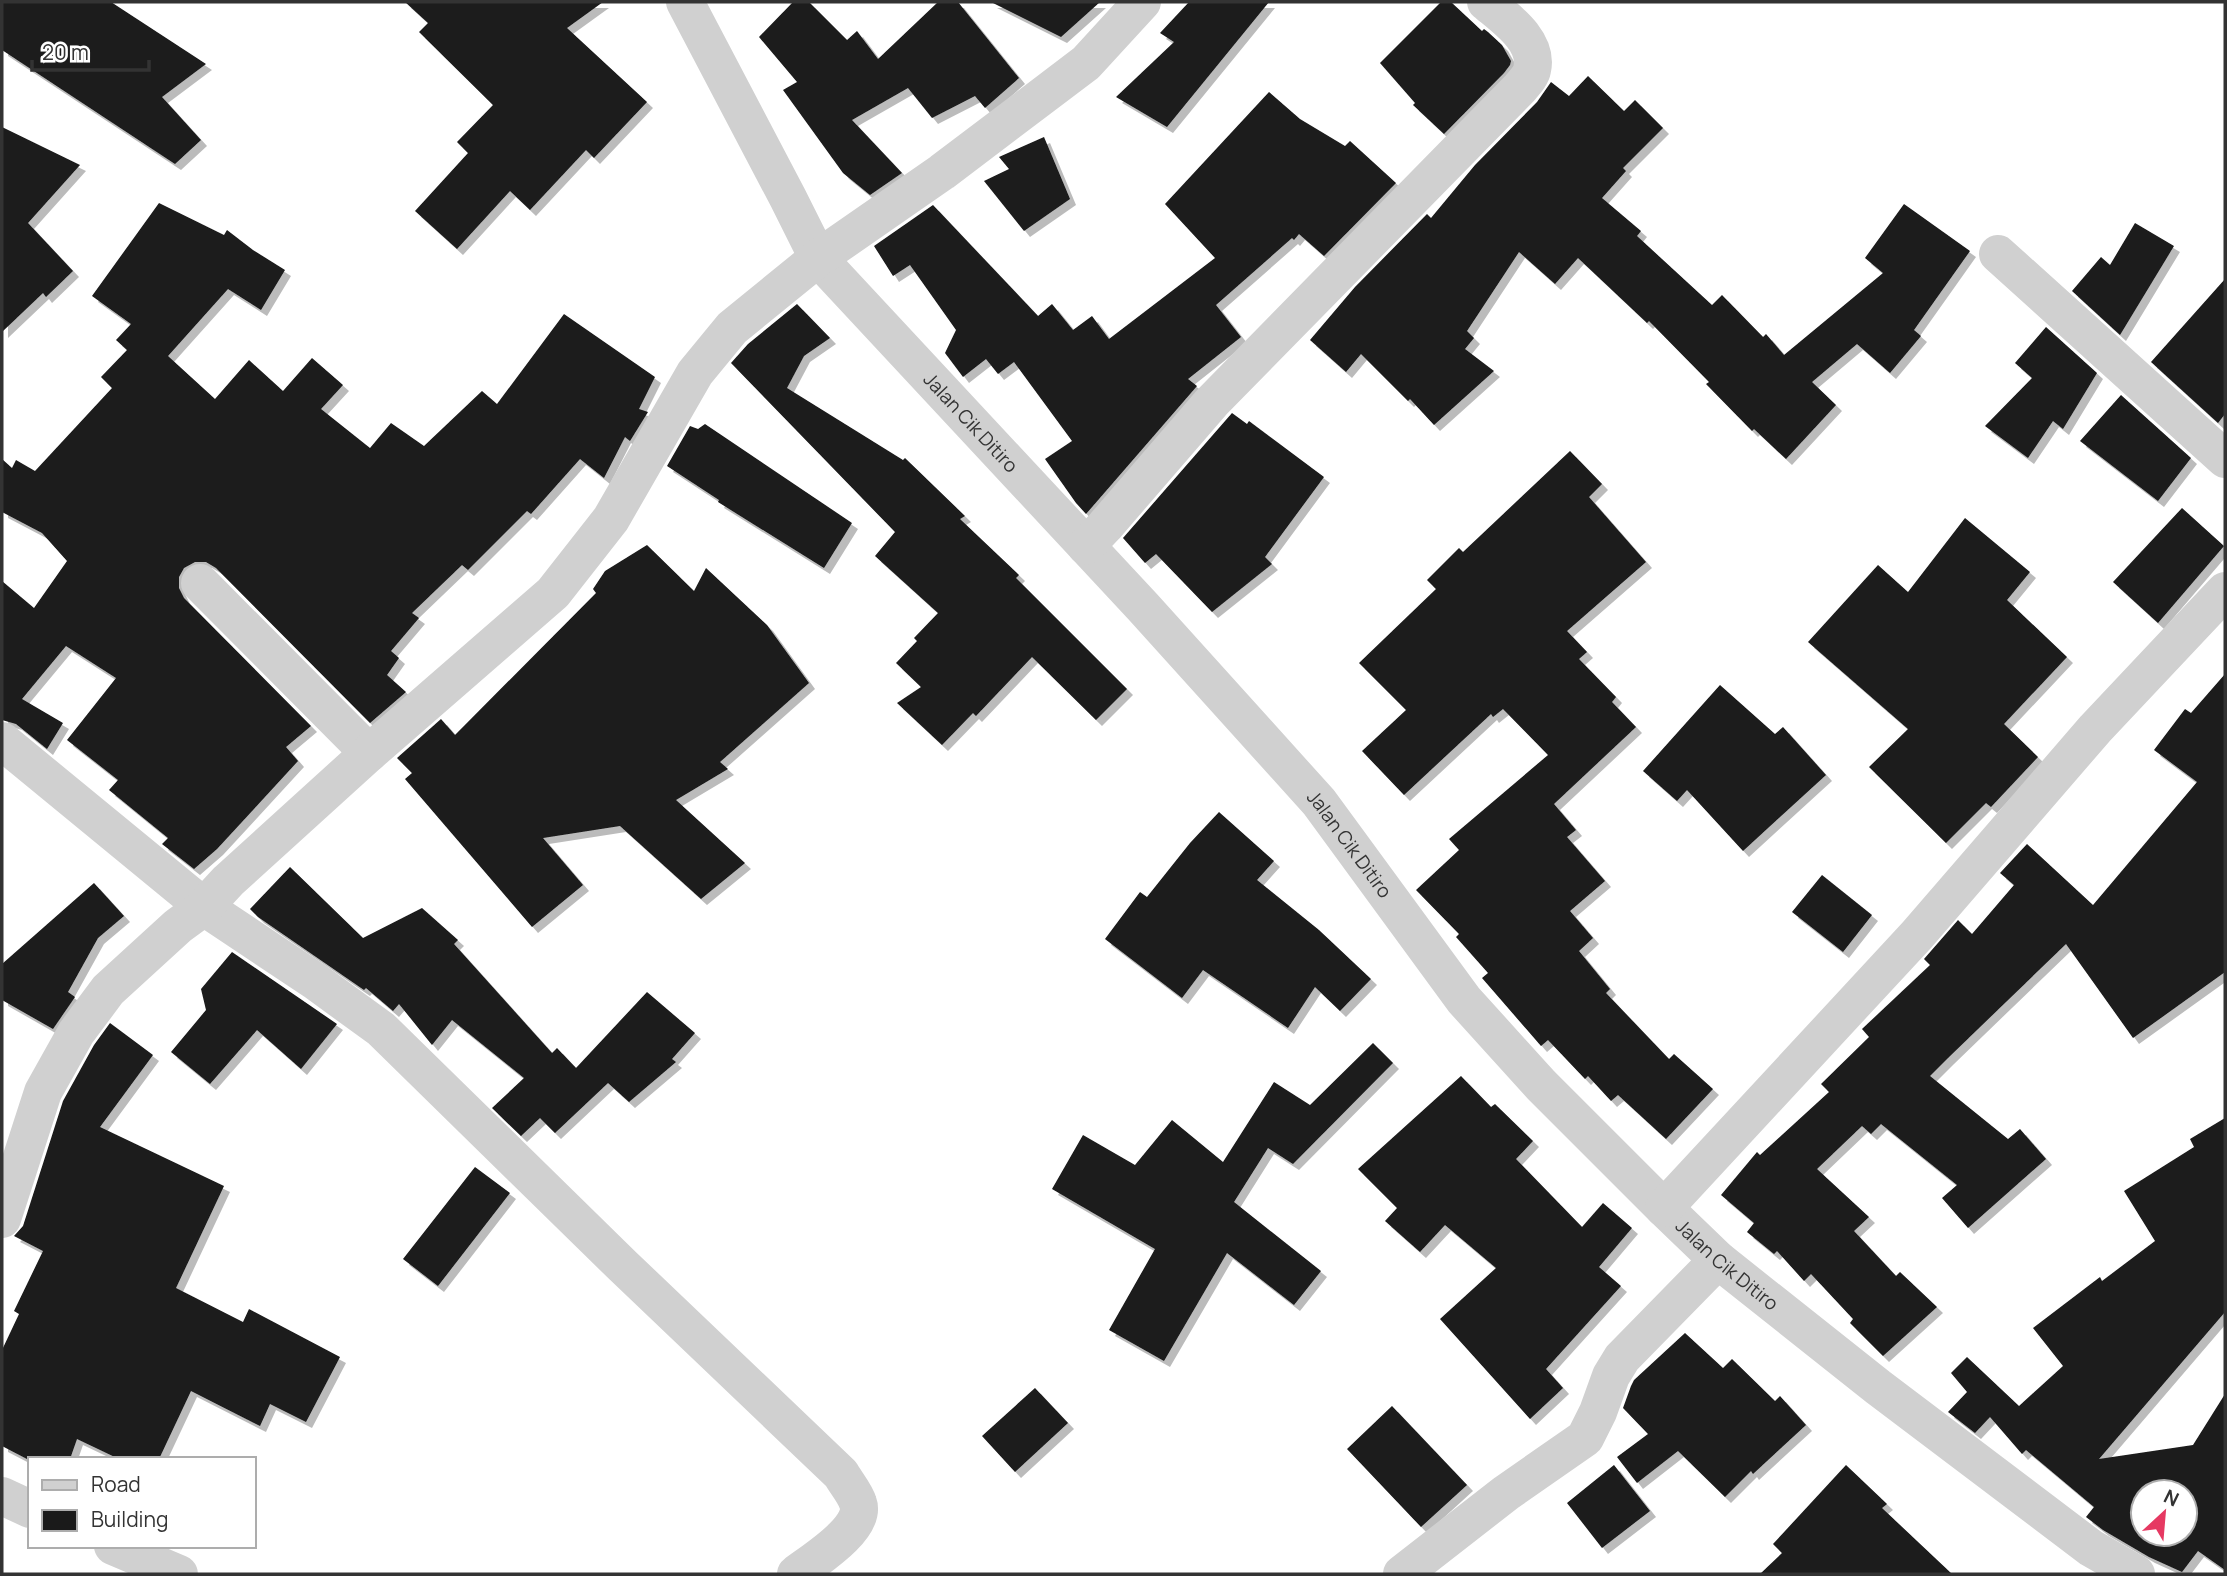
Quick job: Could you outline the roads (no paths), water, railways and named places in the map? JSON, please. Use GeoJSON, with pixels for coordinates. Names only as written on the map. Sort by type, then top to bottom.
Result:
{"type":"FeatureCollection","features":[{"type":"Feature","properties":{"kind":"street","name":"Jalan Cik Ditiro"},"geometry":{"type":"LineString","coordinates":[[685,2],[818,258],[1143,607],[1319,802],[1464,1000],[1541,1085],[1718,1260],[1878,1387],[2091,1548],[2136,1574]]}},
{"type":"Feature","properties":{"kind":"street"},"geometry":{"type":"LineString","coordinates":[[2,1219],[43,1092],[76,1033],[108,990],[204,906],[369,753],[552,593],[611,519],[695,373],[732,328],[818,258],[942,172],[1086,63],[1142,2]]}},
{"type":"Feature","properties":{"kind":"street"},"geometry":{"type":"LineString","coordinates":[[1086,546],[1212,402],[1526,80],[1532,71],[1533,53],[1521,34],[1486,2]]}},
{"type":"Feature","properties":{"kind":"street"},"geometry":{"type":"LineString","coordinates":[[1998,254],[2225,459]]}},
{"type":"Feature","properties":{"kind":"street"},"geometry":{"type":"LineString","coordinates":[[200,583],[369,753]]}},
{"type":"Feature","properties":{"kind":"street"},"geometry":{"type":"LineString","coordinates":[[1664,1208],[1917,935],[2095,729],[2225,591]]}},
{"type":"Feature","properties":{"kind":"street"},"geometry":{"type":"LineString","coordinates":[[2,740],[204,906],[382,1029],[623,1266],[841,1474],[859,1504],[858,1520],[849,1532],[796,1574]]}},
{"type":"Feature","properties":{"kind":"street"},"geometry":{"type":"LineString","coordinates":[[1402,1574],[1506,1493],[1585,1438],[1611,1376],[1622,1358],[1718,1260]]}},
{"type":"Feature","properties":{"kind":"street"},"geometry":{"type":"LineString","coordinates":[[2,1496],[28,1508]]}},
{"type":"Feature","properties":{"kind":"street"},"geometry":{"type":"LineString","coordinates":[[118,1548],[179,1574]]}}]}
